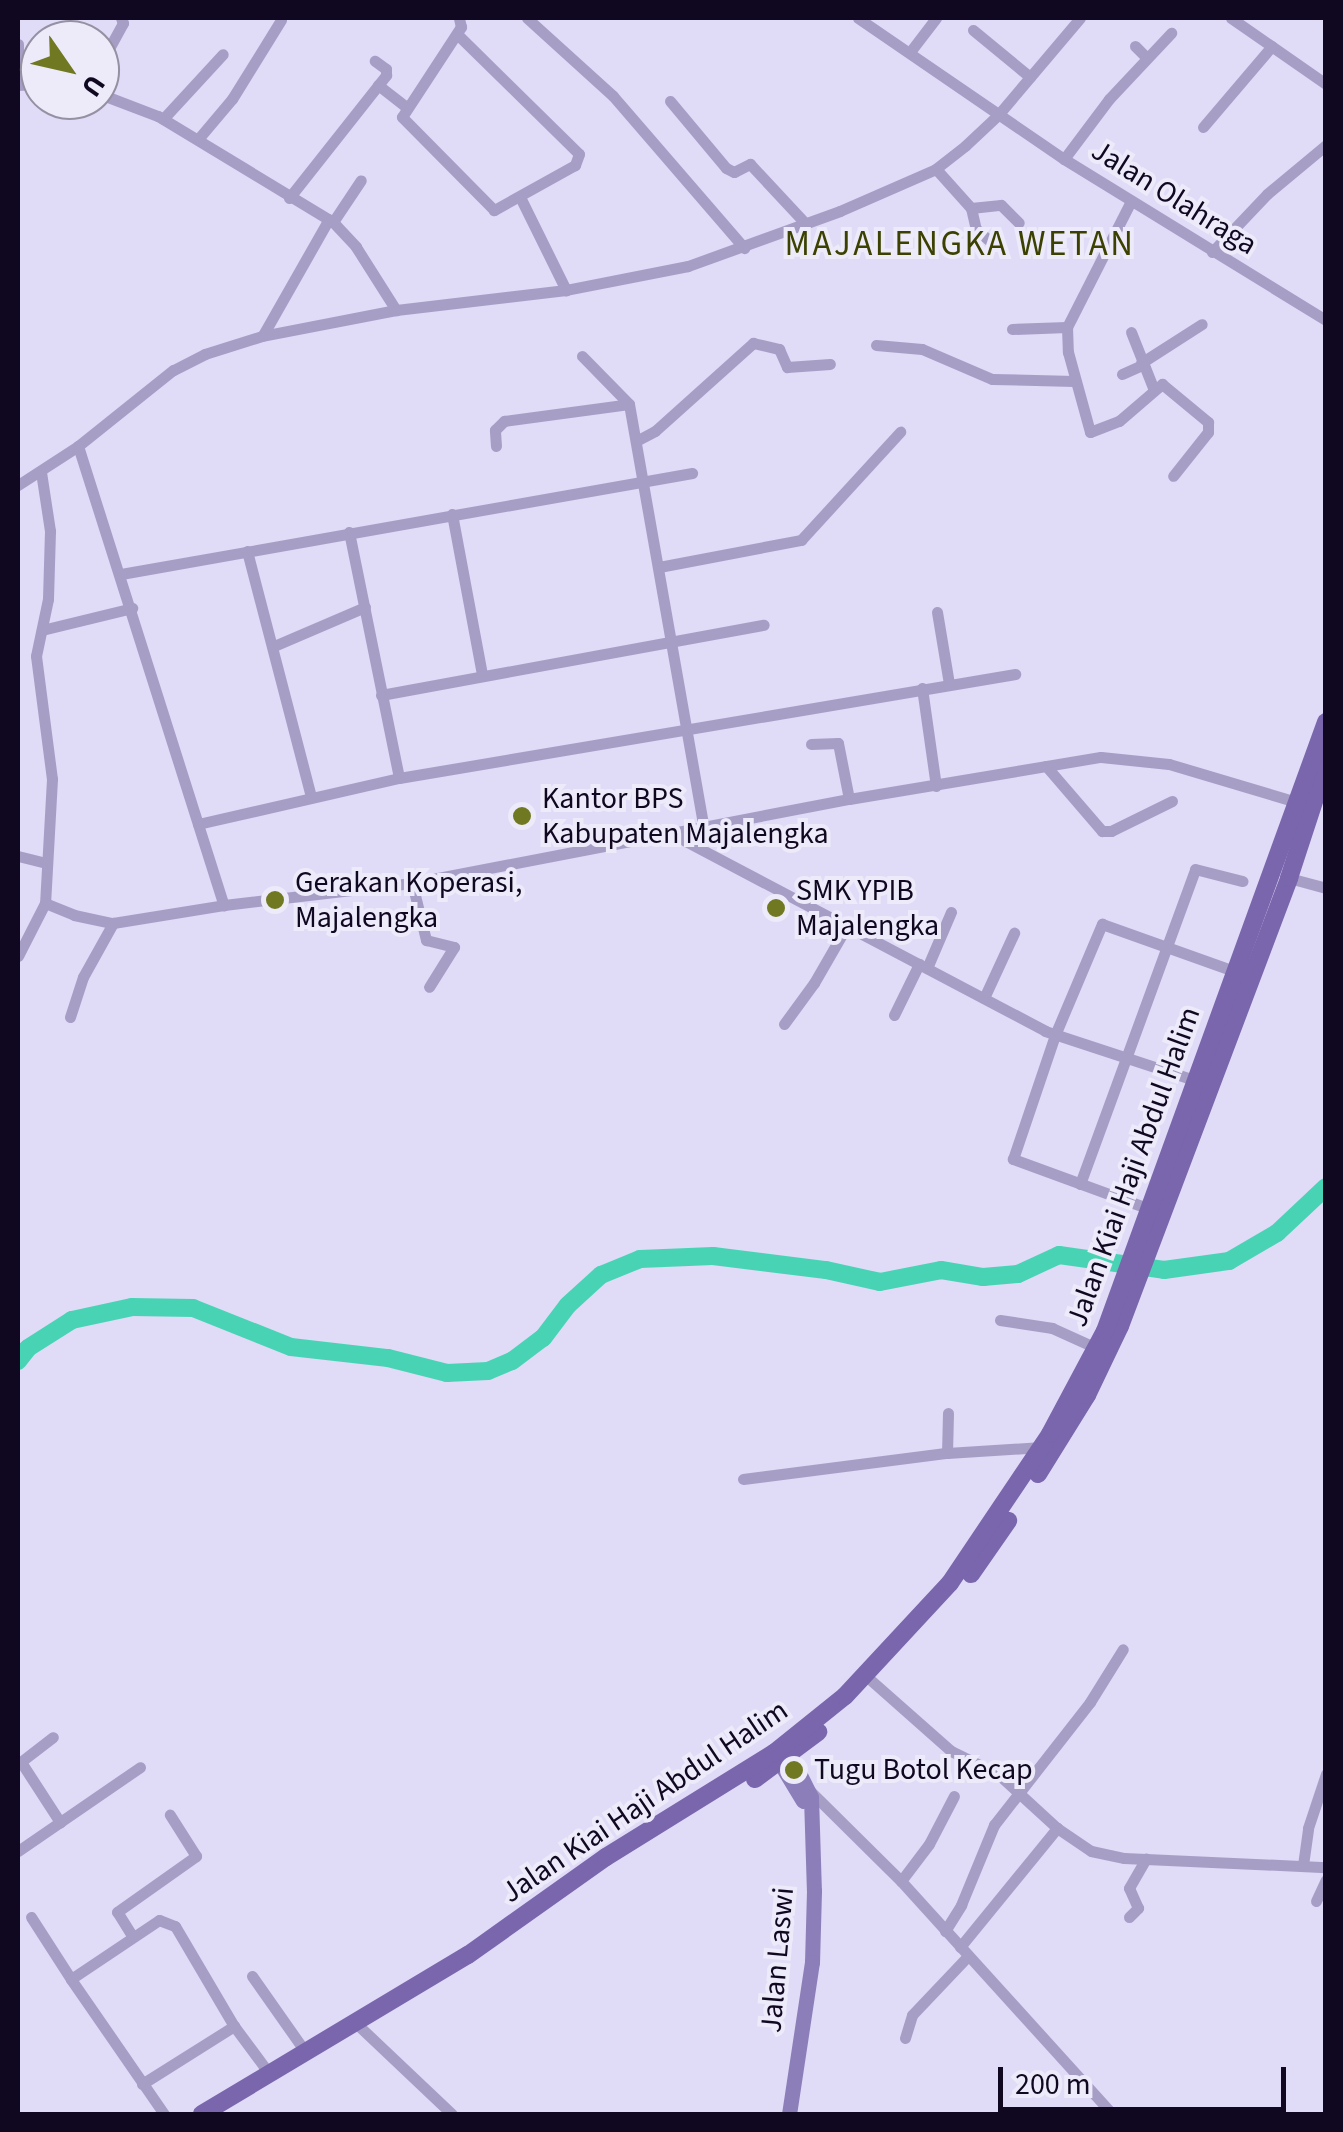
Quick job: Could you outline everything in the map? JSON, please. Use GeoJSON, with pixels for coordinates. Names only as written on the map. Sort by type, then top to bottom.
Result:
{"type":"FeatureCollection","features":[{"type":"Feature","properties":{"kind":"main road","name":"Jalan Kiai Haji Abdul Halim"},"geometry":{"type":"LineString","coordinates":[[1148,1219],[1289,878],[1326,722]]}},
{"type":"Feature","properties":{"kind":"main road","name":"Jalan Kiai Haji Abdul Halim"},"geometry":{"type":"LineString","coordinates":[[221,2114],[522,1924],[606,1857],[783,1754],[869,1679],[993,1544],[1088,1395],[1194,1080],[1305,805],[1326,765]]}},
{"type":"Feature","properties":{"kind":"main road","name":"Jalan Kiai Haji Abdul Halim"},"geometry":{"type":"LineString","coordinates":[[869,1679],[950,1584],[1042,1447],[1124,1297]]}},
{"type":"Feature","properties":{"kind":"main road","name":"Jalan Laswi"},"geometry":{"type":"LineString","coordinates":[[783,1754],[810,1809],[812,1962],[789,2114]]}},
{"type":"Feature","properties":{"kind":"main road","name":"Jalan Kiai Haji Abdul Halim"},"geometry":{"type":"LineString","coordinates":[[202,2114],[522,1924]]}},
{"type":"Feature","properties":{"kind":"street"},"geometry":{"type":"LineString","coordinates":[[457,34],[579,154],[574,164],[521,199],[490,209],[404,119],[405,106],[457,34],[458,18]]}},
{"type":"Feature","properties":{"kind":"street"},"geometry":{"type":"LineString","coordinates":[[526,18],[613,96],[744,248]]}},
{"type":"Feature","properties":{"kind":"street","name":"Jalan Olahraga"},"geometry":{"type":"LineString","coordinates":[[858,18],[1064,159],[1326,320]]}},
{"type":"Feature","properties":{"kind":"street"},"geometry":{"type":"LineString","coordinates":[[910,52],[936,18]]}},
{"type":"Feature","properties":{"kind":"street"},"geometry":{"type":"LineString","coordinates":[[18,485],[78,446],[172,370],[263,335],[396,310],[566,290],[688,266],[806,224],[936,169],[998,115],[1080,18]]}},
{"type":"Feature","properties":{"kind":"street"},"geometry":{"type":"LineString","coordinates":[[1231,18],[1326,84]]}},
{"type":"Feature","properties":{"kind":"street"},"geometry":{"type":"LineString","coordinates":[[200,138],[232,99],[282,20]]}},
{"type":"Feature","properties":{"kind":"street"},"geometry":{"type":"LineString","coordinates":[[973,30],[1030,77]]}},
{"type":"Feature","properties":{"kind":"street"},"geometry":{"type":"LineString","coordinates":[[1064,159],[1146,57],[1171,33]]}},
{"type":"Feature","properties":{"kind":"street"},"geometry":{"type":"LineString","coordinates":[[18,44],[18,84]]}},
{"type":"Feature","properties":{"kind":"street"},"geometry":{"type":"LineString","coordinates":[[1135,46],[1146,57]]}},
{"type":"Feature","properties":{"kind":"street"},"geometry":{"type":"LineString","coordinates":[[1203,127],[1272,46]]}},
{"type":"Feature","properties":{"kind":"street"},"geometry":{"type":"LineString","coordinates":[[163,118],[223,54]]}},
{"type":"Feature","properties":{"kind":"street"},"geometry":{"type":"LineString","coordinates":[[289,198],[378,86],[386,72],[375,62]]}},
{"type":"Feature","properties":{"kind":"street"},"geometry":{"type":"LineString","coordinates":[[378,86],[405,106]]}},
{"type":"Feature","properties":{"kind":"street"},"geometry":{"type":"LineString","coordinates":[[670,100],[726,168],[734,172],[750,164],[806,224]]}},
{"type":"Feature","properties":{"kind":"street"},"geometry":{"type":"LineString","coordinates":[[120,102],[200,138],[289,198],[331,220],[356,247],[396,310]]}},
{"type":"Feature","properties":{"kind":"street"},"geometry":{"type":"LineString","coordinates":[[1212,252],[1288,175],[1326,145]]}},
{"type":"Feature","properties":{"kind":"street"},"geometry":{"type":"LineString","coordinates":[[936,169],[970,208],[976,229],[994,244]]}},
{"type":"Feature","properties":{"kind":"street"},"geometry":{"type":"LineString","coordinates":[[263,335],[331,220],[361,180]]}},
{"type":"Feature","properties":{"kind":"street"},"geometry":{"type":"LineString","coordinates":[[521,199],[566,290]]}},
{"type":"Feature","properties":{"kind":"street"},"geometry":{"type":"LineString","coordinates":[[1131,201],[1068,327],[1074,381],[1085,426],[1094,432],[1118,421],[1164,384],[1210,426],[1173,476]]}},
{"type":"Feature","properties":{"kind":"street"},"geometry":{"type":"LineString","coordinates":[[970,208],[1000,205],[1019,223]]}},
{"type":"Feature","properties":{"kind":"street"},"geometry":{"type":"LineString","coordinates":[[1122,374],[1202,324]]}},
{"type":"Feature","properties":{"kind":"street"},"geometry":{"type":"LineString","coordinates":[[1012,329],[1068,327]]}},
{"type":"Feature","properties":{"kind":"street"},"geometry":{"type":"LineString","coordinates":[[1131,332],[1154,390]]}},
{"type":"Feature","properties":{"kind":"street"},"geometry":{"type":"LineString","coordinates":[[638,440],[654,432],[753,342],[779,349],[786,366],[830,364]]}},
{"type":"Feature","properties":{"kind":"street"},"geometry":{"type":"LineString","coordinates":[[876,345],[932,352],[992,379],[1074,381]]}},
{"type":"Feature","properties":{"kind":"street"},"geometry":{"type":"LineString","coordinates":[[582,356],[629,404],[704,828]]}},
{"type":"Feature","properties":{"kind":"street"},"geometry":{"type":"LineString","coordinates":[[496,446],[496,430],[504,421],[629,404]]}},
{"type":"Feature","properties":{"kind":"street"},"geometry":{"type":"LineString","coordinates":[[659,567],[801,540],[900,432]]}},
{"type":"Feature","properties":{"kind":"street"},"geometry":{"type":"LineString","coordinates":[[78,446],[224,905]]}},
{"type":"Feature","properties":{"kind":"street"},"geometry":{"type":"LineString","coordinates":[[18,956],[46,902],[53,799],[36,656],[48,599],[50,531],[41,472]]}},
{"type":"Feature","properties":{"kind":"street"},"geometry":{"type":"LineString","coordinates":[[121,574],[692,473]]}},
{"type":"Feature","properties":{"kind":"street"},"geometry":{"type":"LineString","coordinates":[[452,514],[482,674]]}},
{"type":"Feature","properties":{"kind":"street"},"geometry":{"type":"LineString","coordinates":[[349,532],[399,778]]}},
{"type":"Feature","properties":{"kind":"street"},"geometry":{"type":"LineString","coordinates":[[248,552],[311,796]]}},
{"type":"Feature","properties":{"kind":"street"},"geometry":{"type":"LineString","coordinates":[[274,646],[365,607]]}},
{"type":"Feature","properties":{"kind":"street"},"geometry":{"type":"LineString","coordinates":[[42,630],[132,608]]}},
{"type":"Feature","properties":{"kind":"street"},"geometry":{"type":"LineString","coordinates":[[937,612],[948,684]]}},
{"type":"Feature","properties":{"kind":"street"},"geometry":{"type":"LineString","coordinates":[[381,695],[764,625]]}},
{"type":"Feature","properties":{"kind":"street"},"geometry":{"type":"LineString","coordinates":[[198,824],[399,778],[1015,674]]}},
{"type":"Feature","properties":{"kind":"street"},"geometry":{"type":"LineString","coordinates":[[922,688],[936,786]]}},
{"type":"Feature","properties":{"kind":"street"},"geometry":{"type":"LineString","coordinates":[[811,744],[838,743],[849,799]]}},
{"type":"Feature","properties":{"kind":"street"},"geometry":{"type":"LineString","coordinates":[[46,902],[74,915],[113,923],[184,915],[224,905],[412,883],[849,799],[1101,757],[1136,758],[1305,805]]}},
{"type":"Feature","properties":{"kind":"street"},"geometry":{"type":"LineString","coordinates":[[1046,766],[1102,831],[1111,831],[1172,800]]}},
{"type":"Feature","properties":{"kind":"street"},"geometry":{"type":"LineString","coordinates":[[674,835],[1055,1035],[1194,1080]]}},
{"type":"Feature","properties":{"kind":"street"},"geometry":{"type":"LineString","coordinates":[[18,856],[46,863]]}},
{"type":"Feature","properties":{"kind":"street"},"geometry":{"type":"LineString","coordinates":[[1080,1184],[1198,866],[1242,881]]}},
{"type":"Feature","properties":{"kind":"street"},"geometry":{"type":"LineString","coordinates":[[1289,878],[1326,888]]}},
{"type":"Feature","properties":{"kind":"street"},"geometry":{"type":"LineString","coordinates":[[412,883],[428,942],[454,947],[429,988]]}},
{"type":"Feature","properties":{"kind":"street"},"geometry":{"type":"LineString","coordinates":[[894,1014],[951,912]]}},
{"type":"Feature","properties":{"kind":"street"},"geometry":{"type":"LineString","coordinates":[[70,1017],[84,977],[113,923]]}},
{"type":"Feature","properties":{"kind":"street"},"geometry":{"type":"LineString","coordinates":[[784,1024],[814,984],[848,924]]}},
{"type":"Feature","properties":{"kind":"street"},"geometry":{"type":"LineString","coordinates":[[1148,1219],[1080,1184],[1012,1158],[1055,1035],[1102,924],[1237,972]]}},
{"type":"Feature","properties":{"kind":"street"},"geometry":{"type":"LineString","coordinates":[[18,927],[30,934]]}},
{"type":"Feature","properties":{"kind":"street"},"geometry":{"type":"LineString","coordinates":[[984,998],[1014,933]]}},
{"type":"Feature","properties":{"kind":"street"},"geometry":{"type":"LineString","coordinates":[[1000,1320],[1034,1324],[1096,1348]]}},
{"type":"Feature","properties":{"kind":"street"},"geometry":{"type":"LineString","coordinates":[[947,1454],[948,1412]]}},
{"type":"Feature","properties":{"kind":"street"},"geometry":{"type":"LineString","coordinates":[[743,1479],[947,1454],[1042,1447]]}},
{"type":"Feature","properties":{"kind":"street"},"geometry":{"type":"LineString","coordinates":[[946,1930],[962,1905],[994,1825],[1090,1702],[1123,1649]]}},
{"type":"Feature","properties":{"kind":"street"},"geometry":{"type":"LineString","coordinates":[[869,1679],[951,1750],[983,1764],[1057,1828],[1091,1851],[1146,1858],[1326,1867]]}},
{"type":"Feature","properties":{"kind":"street"},"geometry":{"type":"LineString","coordinates":[[53,1737],[19,1763],[60,1822]]}},
{"type":"Feature","properties":{"kind":"street"},"geometry":{"type":"LineString","coordinates":[[18,1851],[140,1768]]}},
{"type":"Feature","properties":{"kind":"street"},"geometry":{"type":"LineString","coordinates":[[1303,1866],[1308,1828],[1326,1774]]}},
{"type":"Feature","properties":{"kind":"street"},"geometry":{"type":"LineString","coordinates":[[802,1788],[901,1881],[1112,2114]]}},
{"type":"Feature","properties":{"kind":"street"},"geometry":{"type":"LineString","coordinates":[[901,1881],[930,1844],[954,1796]]}},
{"type":"Feature","properties":{"kind":"street"},"geometry":{"type":"LineString","coordinates":[[131,1934],[118,1912],[196,1856],[170,1815]]}},
{"type":"Feature","properties":{"kind":"street"},"geometry":{"type":"LineString","coordinates":[[904,2038],[912,2015],[1057,1828]]}},
{"type":"Feature","properties":{"kind":"street"},"geometry":{"type":"LineString","coordinates":[[1129,1917],[1138,1908],[1129,1888],[1146,1858]]}},
{"type":"Feature","properties":{"kind":"street"},"geometry":{"type":"LineString","coordinates":[[1316,1901],[1326,1880]]}},
{"type":"Feature","properties":{"kind":"street"},"geometry":{"type":"LineString","coordinates":[[31,1917],[164,2114]]}},
{"type":"Feature","properties":{"kind":"street"},"geometry":{"type":"LineString","coordinates":[[71,1979],[125,1945],[131,1934],[159,1920],[170,1920],[234,2026],[268,2072]]}},
{"type":"Feature","properties":{"kind":"street"},"geometry":{"type":"LineString","coordinates":[[252,1976],[304,2050]]}},
{"type":"Feature","properties":{"kind":"street"},"geometry":{"type":"LineString","coordinates":[[142,2084],[234,2026]]}},
{"type":"Feature","properties":{"kind":"street"},"geometry":{"type":"LineString","coordinates":[[361,2028],[452,2114]]}},
{"type":"Feature","properties":{"kind":"waterway"},"geometry":{"type":"LineString","coordinates":[[18,1361],[28,1348],[72,1320],[132,1307],[193,1308],[291,1347],[388,1358],[447,1373],[488,1371],[512,1361],[543,1338],[568,1305],[601,1275],[640,1259],[713,1256],[826,1270],[880,1282],[941,1270],[983,1277],[1018,1274],[1059,1255],[1164,1270],[1229,1261],[1277,1233],[1326,1187]]}},
{"type":"Feature","properties":{"kind":"place","name":"Kantor BPS Kabupaten Majalengka"},"geometry":{"type":"Point","coordinates":[522,816]}},
{"type":"Feature","properties":{"kind":"place","name":"Gerakan Koperasi, Majalengka"},"geometry":{"type":"Point","coordinates":[275,900]}},
{"type":"Feature","properties":{"kind":"place","name":"SMK YPIB Majalengka"},"geometry":{"type":"Point","coordinates":[776,908]}},
{"type":"Feature","properties":{"kind":"place","name":"Tugu Botol Kecap"},"geometry":{"type":"Point","coordinates":[794,1770]}},
{"type":"Feature","properties":{"kind":"district","name":"MAJALENGKA WETAN"},"geometry":{"type":"Point","coordinates":[960,244]}}]}
